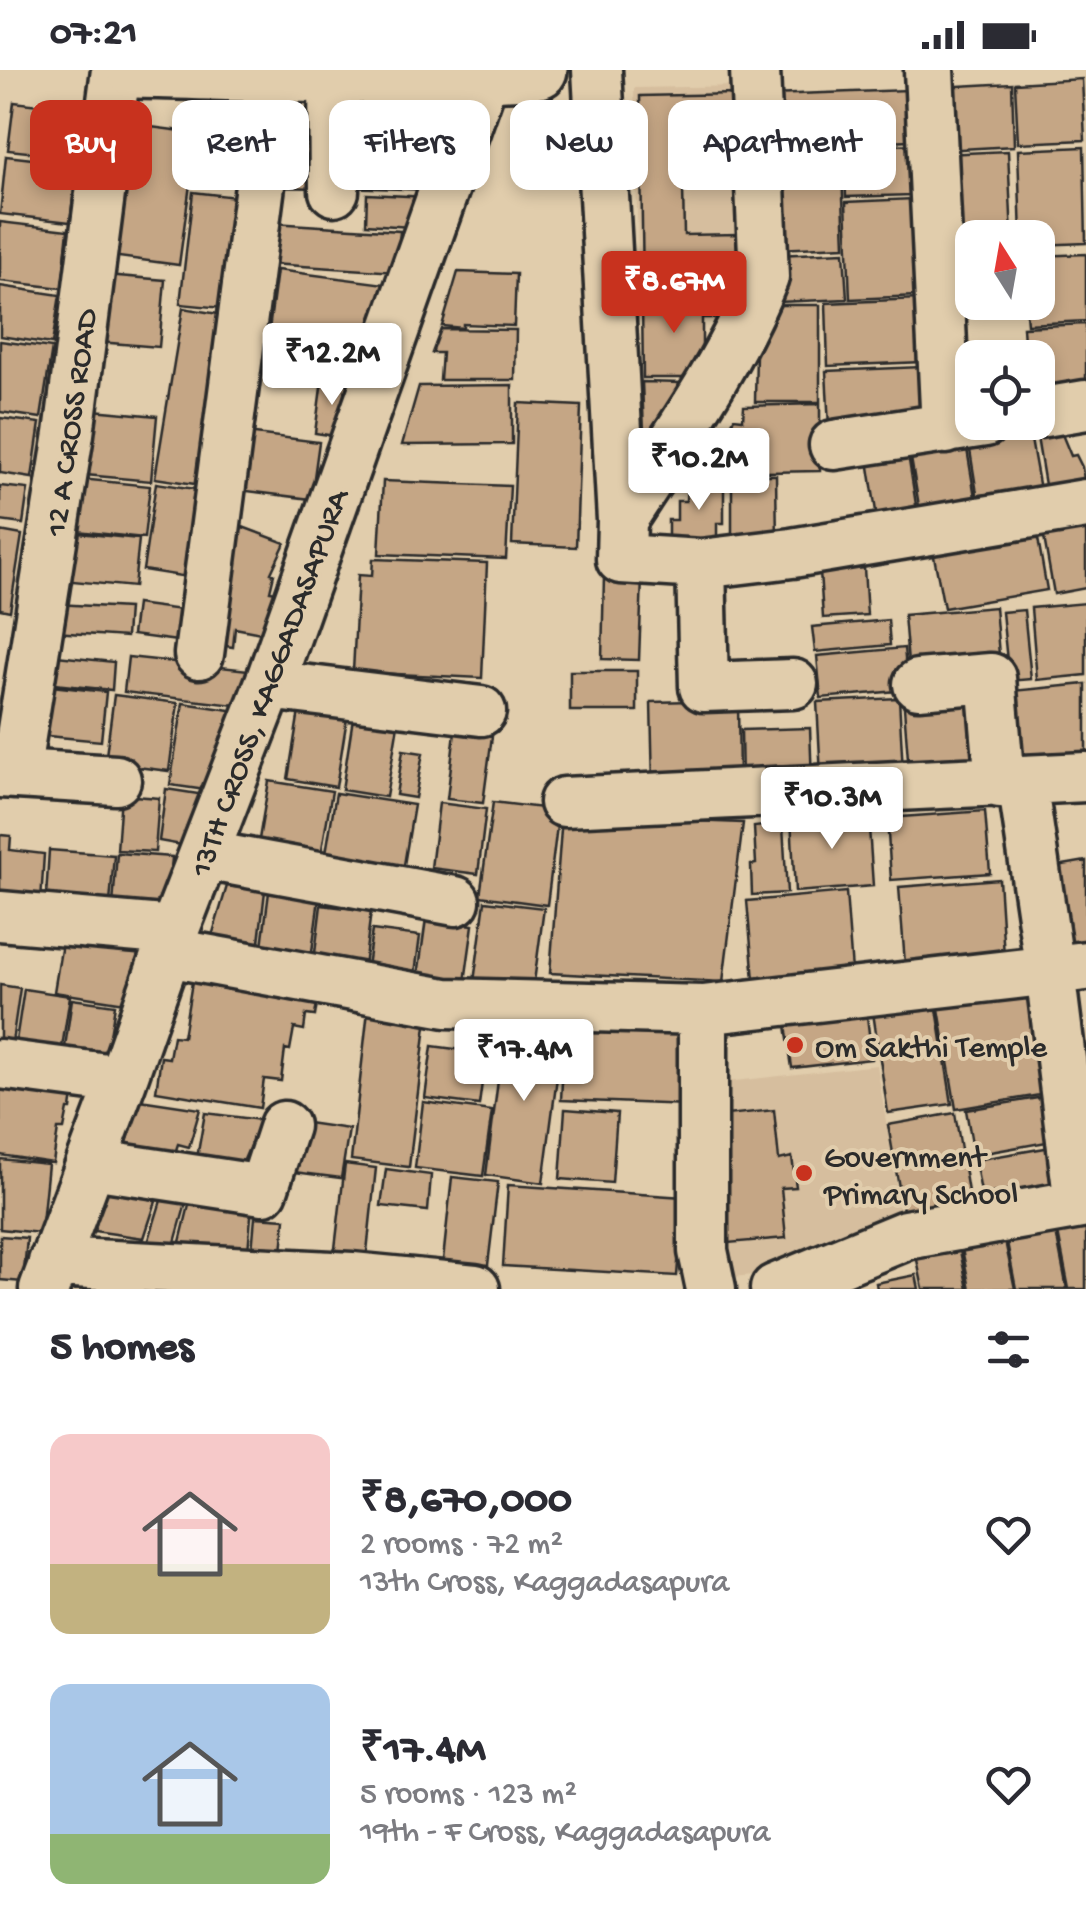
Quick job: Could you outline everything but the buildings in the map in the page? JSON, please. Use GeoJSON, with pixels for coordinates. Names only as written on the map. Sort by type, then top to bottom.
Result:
{"type":"FeatureCollection","features":[{"type":"Feature","properties":{"kind":"main road"},"geometry":{"type":"LineString","coordinates":[[136,70],[334,75],[539,70]]}},
{"type":"Feature","properties":{"kind":"street","name":"12 A CROSS ROAD"},"geometry":{"type":"LineString","coordinates":[[7,774],[69,434],[116,70]]}},
{"type":"Feature","properties":{"kind":"street"},"geometry":{"type":"LineString","coordinates":[[597,70],[622,520],[620,559],[700,564],[792,553],[1086,504]]}},
{"type":"Feature","properties":{"kind":"street"},"geometry":{"type":"LineString","coordinates":[[622,520],[719,371],[764,277],[755,70]]}},
{"type":"Feature","properties":{"kind":"street"},"geometry":{"type":"LineString","coordinates":[[930,70],[957,340]]}},
{"type":"Feature","properties":{"kind":"street"},"geometry":{"type":"LineString","coordinates":[[200,654],[266,147],[269,72]]}},
{"type":"Feature","properties":{"kind":"street","name":"13TH CROSS, KAGGADASAPURA"},"geometry":{"type":"LineString","coordinates":[[48,1276],[270,686],[485,74]]}},
{"type":"Feature","properties":{"kind":"street"},"geometry":{"type":"LineString","coordinates":[[334,75],[334,191]]}},
{"type":"Feature","properties":{"kind":"street"},"geometry":{"type":"LineString","coordinates":[[1055,411],[1086,405]]}},
{"type":"Feature","properties":{"kind":"street"},"geometry":{"type":"LineString","coordinates":[[834,445],[955,427]]}},
{"type":"Feature","properties":{"kind":"street"},"geometry":{"type":"LineString","coordinates":[[700,564],[704,687],[793,684]]}},
{"type":"Feature","properties":{"kind":"street"},"geometry":{"type":"LineString","coordinates":[[774,1289],[906,1234],[1083,1204],[1068,968],[1011,782],[991,678],[918,684]]}},
{"type":"Feature","properties":{"kind":"street"},"geometry":{"type":"LineString","coordinates":[[270,686],[481,711]]}},
{"type":"Feature","properties":{"kind":"street"},"geometry":{"type":"LineString","coordinates":[[7,774],[116,780]]}},
{"type":"Feature","properties":{"kind":"street"},"geometry":{"type":"LineString","coordinates":[[564,802],[1086,777]]}},
{"type":"Feature","properties":{"kind":"street"},"geometry":{"type":"LineString","coordinates":[[204,855],[455,901]]}},
{"type":"Feature","properties":{"kind":"street"},"geometry":{"type":"LineString","coordinates":[[0,916],[171,941],[446,1003],[703,1010],[1068,968]]}},
{"type":"Feature","properties":{"kind":"street"},"geometry":{"type":"LineString","coordinates":[[703,1010],[703,1251],[711,1289]]}},
{"type":"Feature","properties":{"kind":"street"},"geometry":{"type":"LineString","coordinates":[[0,1064],[122,1080]]}},
{"type":"Feature","properties":{"kind":"street"},"geometry":{"type":"LineString","coordinates":[[92,1164],[263,1190],[284,1126]]}},
{"type":"Feature","properties":{"kind":"street"},"geometry":{"type":"LineString","coordinates":[[48,1276],[352,1277],[475,1289]]}},
{"type":"Feature","properties":{"kind":"shaded area"},"geometry":{"type":"Polygon","coordinates":[[[742,86],[742,100],[668,100],[668,190],[744,190],[747,294],[639,297],[636,190],[648,190],[648,100],[634,100],[634,88],[742,86]]]}},
{"type":"Feature","properties":{"kind":"shaded area","name":"Government Primary School"},"geometry":{"type":"Polygon","coordinates":[[[877,1065],[901,1215],[753,1275],[722,1278],[717,1083],[877,1065]]]}},
{"type":"Feature","properties":{"kind":"place","name":"Om Sakthi Temple"},"geometry":{"type":"Point","coordinates":[795,1045]}},
{"type":"Feature","properties":{"kind":"place","name":"Government Primary School"},"geometry":{"type":"Point","coordinates":[804,1173]}}]}
